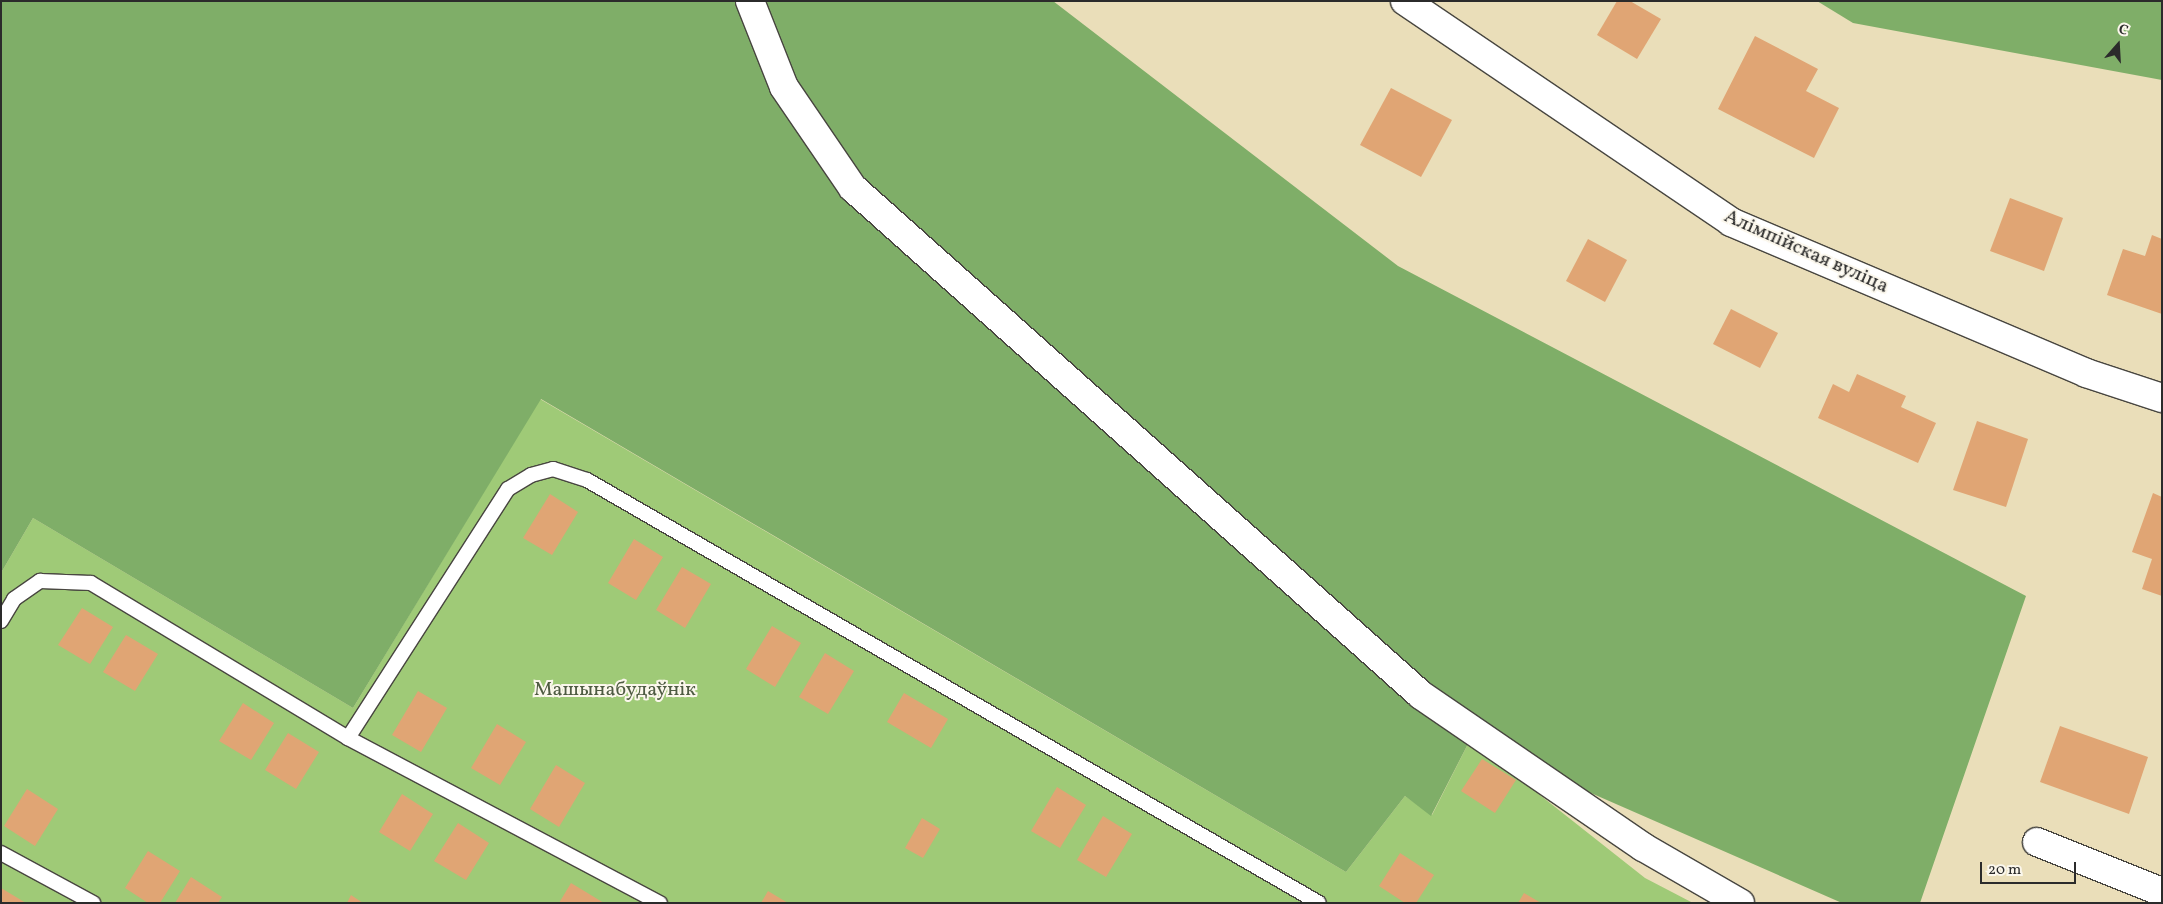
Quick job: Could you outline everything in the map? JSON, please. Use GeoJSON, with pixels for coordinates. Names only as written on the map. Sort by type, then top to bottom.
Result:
{"type":"FeatureCollection","features":[{"type":"Feature","properties":{"kind":"street"},"geometry":{"type":"LineString","coordinates":[[750,1],[784,87],[853,188],[1421,695],[1643,848],[1740,903]]}},
{"type":"Feature","properties":{"kind":"street","name":"Алімпійская вуліца"},"geometry":{"type":"LineString","coordinates":[[1405,1],[1731,222],[2086,373],[2162,398]]}},
{"type":"Feature","properties":{"kind":"street"},"geometry":{"type":"LineString","coordinates":[[2037,842],[2162,892]]}},
{"type":"Feature","properties":{"kind":"lane"},"geometry":{"type":"LineString","coordinates":[[348,738],[508,489],[530,475],[554,469],[587,480],[1319,903]]}},
{"type":"Feature","properties":{"kind":"lane"},"geometry":{"type":"LineString","coordinates":[[1,621],[14,599],[40,581],[91,583],[348,738],[660,903]]}},
{"type":"Feature","properties":{"kind":"lane"},"geometry":{"type":"LineString","coordinates":[[1,853],[93,903]]}},
{"type":"Feature","properties":{"kind":"green space"},"geometry":{"type":"Polygon","coordinates":[[[1,1],[1053,1],[1398,266],[2026,596],[1920,903],[1842,903],[1470,740],[1431,816],[1405,796],[1346,872],[541,399],[353,708],[33,518],[1,573],[1,1]]]}},
{"type":"Feature","properties":{"kind":"green space"},"geometry":{"type":"Polygon","coordinates":[[[1817,1],[2162,1],[2162,80],[1853,23],[1817,1]]]}},
{"type":"Feature","properties":{"kind":"green space","name":"Машынабудаўнік"},"geometry":{"type":"Polygon","coordinates":[[[540,399],[1346,872],[1405,796],[1432,815],[1470,740],[1645,878],[1693,903],[1,903],[1,573],[33,518],[353,708],[540,399]]]}},
{"type":"Feature","properties":{"kind":"building"},"geometry":{"type":"Polygon","coordinates":[[[1617,1],[1630,1],[1661,19],[1637,59],[1597,35],[1617,1]]]}},
{"type":"Feature","properties":{"kind":"building"},"geometry":{"type":"Polygon","coordinates":[[[1755,36],[1818,69],[1806,91],[1839,108],[1814,158],[1718,109],[1755,36]]]}},
{"type":"Feature","properties":{"kind":"building"},"geometry":{"type":"Polygon","coordinates":[[[1391,88],[1452,120],[1421,177],[1360,145],[1391,88]]]}},
{"type":"Feature","properties":{"kind":"building"},"geometry":{"type":"Polygon","coordinates":[[[2010,198],[2063,218],[2044,271],[1990,251],[2010,198]]]}},
{"type":"Feature","properties":{"kind":"building"},"geometry":{"type":"Polygon","coordinates":[[[2152,235],[2162,239],[2162,314],[2107,295],[2123,249],[2145,256],[2152,235]]]}},
{"type":"Feature","properties":{"kind":"building"},"geometry":{"type":"Polygon","coordinates":[[[1588,239],[1627,260],[1605,302],[1566,281],[1588,239]]]}},
{"type":"Feature","properties":{"kind":"building"},"geometry":{"type":"Polygon","coordinates":[[[1731,309],[1778,333],[1760,368],[1713,344],[1731,309]]]}},
{"type":"Feature","properties":{"kind":"building"},"geometry":{"type":"Polygon","coordinates":[[[1857,374],[1906,396],[1901,407],[1936,423],[1918,463],[1818,418],[1833,384],[1849,392],[1857,374]]]}},
{"type":"Feature","properties":{"kind":"building"},"geometry":{"type":"Polygon","coordinates":[[[1977,421],[2028,439],[2006,507],[1953,490],[1977,421]]]}},
{"type":"Feature","properties":{"kind":"building"},"geometry":{"type":"Polygon","coordinates":[[[2153,493],[2162,497],[2162,596],[2142,589],[2152,559],[2132,552],[2153,493]]]}},
{"type":"Feature","properties":{"kind":"building"},"geometry":{"type":"Polygon","coordinates":[[[550,494],[578,512],[552,555],[523,538],[550,494]]]}},
{"type":"Feature","properties":{"kind":"building"},"geometry":{"type":"Polygon","coordinates":[[[634,539],[663,557],[636,600],[608,583],[634,539]]]}},
{"type":"Feature","properties":{"kind":"building"},"geometry":{"type":"Polygon","coordinates":[[[682,567],[711,584],[685,628],[656,610],[682,567]]]}},
{"type":"Feature","properties":{"kind":"building"},"geometry":{"type":"Polygon","coordinates":[[[82,608],[113,627],[90,664],[58,645],[82,608]]]}},
{"type":"Feature","properties":{"kind":"building"},"geometry":{"type":"Polygon","coordinates":[[[772,626],[801,643],[775,687],[746,669],[772,626]]]}},
{"type":"Feature","properties":{"kind":"building"},"geometry":{"type":"Polygon","coordinates":[[[126,635],[158,654],[135,691],[103,672],[126,635]]]}},
{"type":"Feature","properties":{"kind":"building"},"geometry":{"type":"Polygon","coordinates":[[[825,653],[854,671],[828,714],[799,697],[825,653]]]}},
{"type":"Feature","properties":{"kind":"building"},"geometry":{"type":"Polygon","coordinates":[[[418,691],[447,708],[421,752],[392,735],[418,691]]]}},
{"type":"Feature","properties":{"kind":"building"},"geometry":{"type":"Polygon","coordinates":[[[904,693],[948,719],[931,748],[887,722],[904,693]]]}},
{"type":"Feature","properties":{"kind":"building"},"geometry":{"type":"Polygon","coordinates":[[[243,703],[274,723],[251,760],[219,741],[243,703]]]}},
{"type":"Feature","properties":{"kind":"building"},"geometry":{"type":"Polygon","coordinates":[[[497,724],[526,742],[500,785],[471,768],[497,724]]]}},
{"type":"Feature","properties":{"kind":"building"},"geometry":{"type":"Polygon","coordinates":[[[2060,726],[2148,757],[2129,814],[2040,782],[2060,726]]]}},
{"type":"Feature","properties":{"kind":"building"},"geometry":{"type":"Polygon","coordinates":[[[288,733],[319,752],[296,789],[265,770],[288,733]]]}},
{"type":"Feature","properties":{"kind":"building"},"geometry":{"type":"Polygon","coordinates":[[[1482,759],[1516,780],[1495,813],[1461,791],[1482,759]]]}},
{"type":"Feature","properties":{"kind":"building"},"geometry":{"type":"Polygon","coordinates":[[[556,765],[585,783],[559,827],[530,809],[556,765]]]}},
{"type":"Feature","properties":{"kind":"building"},"geometry":{"type":"Polygon","coordinates":[[[1057,787],[1086,805],[1060,848],[1031,831],[1057,787]]]}},
{"type":"Feature","properties":{"kind":"building"},"geometry":{"type":"Polygon","coordinates":[[[27,789],[58,809],[35,846],[4,826],[27,789]]]}},
{"type":"Feature","properties":{"kind":"building"},"geometry":{"type":"Polygon","coordinates":[[[402,794],[433,814],[410,851],[379,832],[402,794]]]}},
{"type":"Feature","properties":{"kind":"building"},"geometry":{"type":"Polygon","coordinates":[[[1103,816],[1132,834],[1106,877],[1077,860],[1103,816]]]}},
{"type":"Feature","properties":{"kind":"building"},"geometry":{"type":"Polygon","coordinates":[[[922,818],[940,829],[923,858],[905,848],[922,818]]]}},
{"type":"Feature","properties":{"kind":"building"},"geometry":{"type":"Polygon","coordinates":[[[458,823],[489,843],[466,880],[434,861],[458,823]]]}},
{"type":"Feature","properties":{"kind":"building"},"geometry":{"type":"Polygon","coordinates":[[[148,851],[180,871],[160,903],[148,903],[125,888],[148,851]]]}},
{"type":"Feature","properties":{"kind":"building"},"geometry":{"type":"Polygon","coordinates":[[[1400,853],[1434,875],[1416,903],[1405,903],[1379,886],[1400,853]]]}},
{"type":"Feature","properties":{"kind":"building"},"geometry":{"type":"Polygon","coordinates":[[[191,877],[222,897],[218,903],[175,903],[191,877]]]}},
{"type":"Feature","properties":{"kind":"building"},"geometry":{"type":"Polygon","coordinates":[[[571,883],[604,903],[559,903],[571,883]]]}},
{"type":"Feature","properties":{"kind":"building"},"geometry":{"type":"Polygon","coordinates":[[[1,888],[26,903],[1,903],[1,888]]]}},
{"type":"Feature","properties":{"kind":"building"},"geometry":{"type":"Polygon","coordinates":[[[768,891],[788,903],[761,903],[768,891]]]}},
{"type":"Feature","properties":{"kind":"building"},"geometry":{"type":"Polygon","coordinates":[[[1524,893],[1541,903],[1518,903],[1524,893]]]}},
{"type":"Feature","properties":{"kind":"building"},"geometry":{"type":"Polygon","coordinates":[[[351,895],[363,903],[347,903],[351,895]]]}}]}
